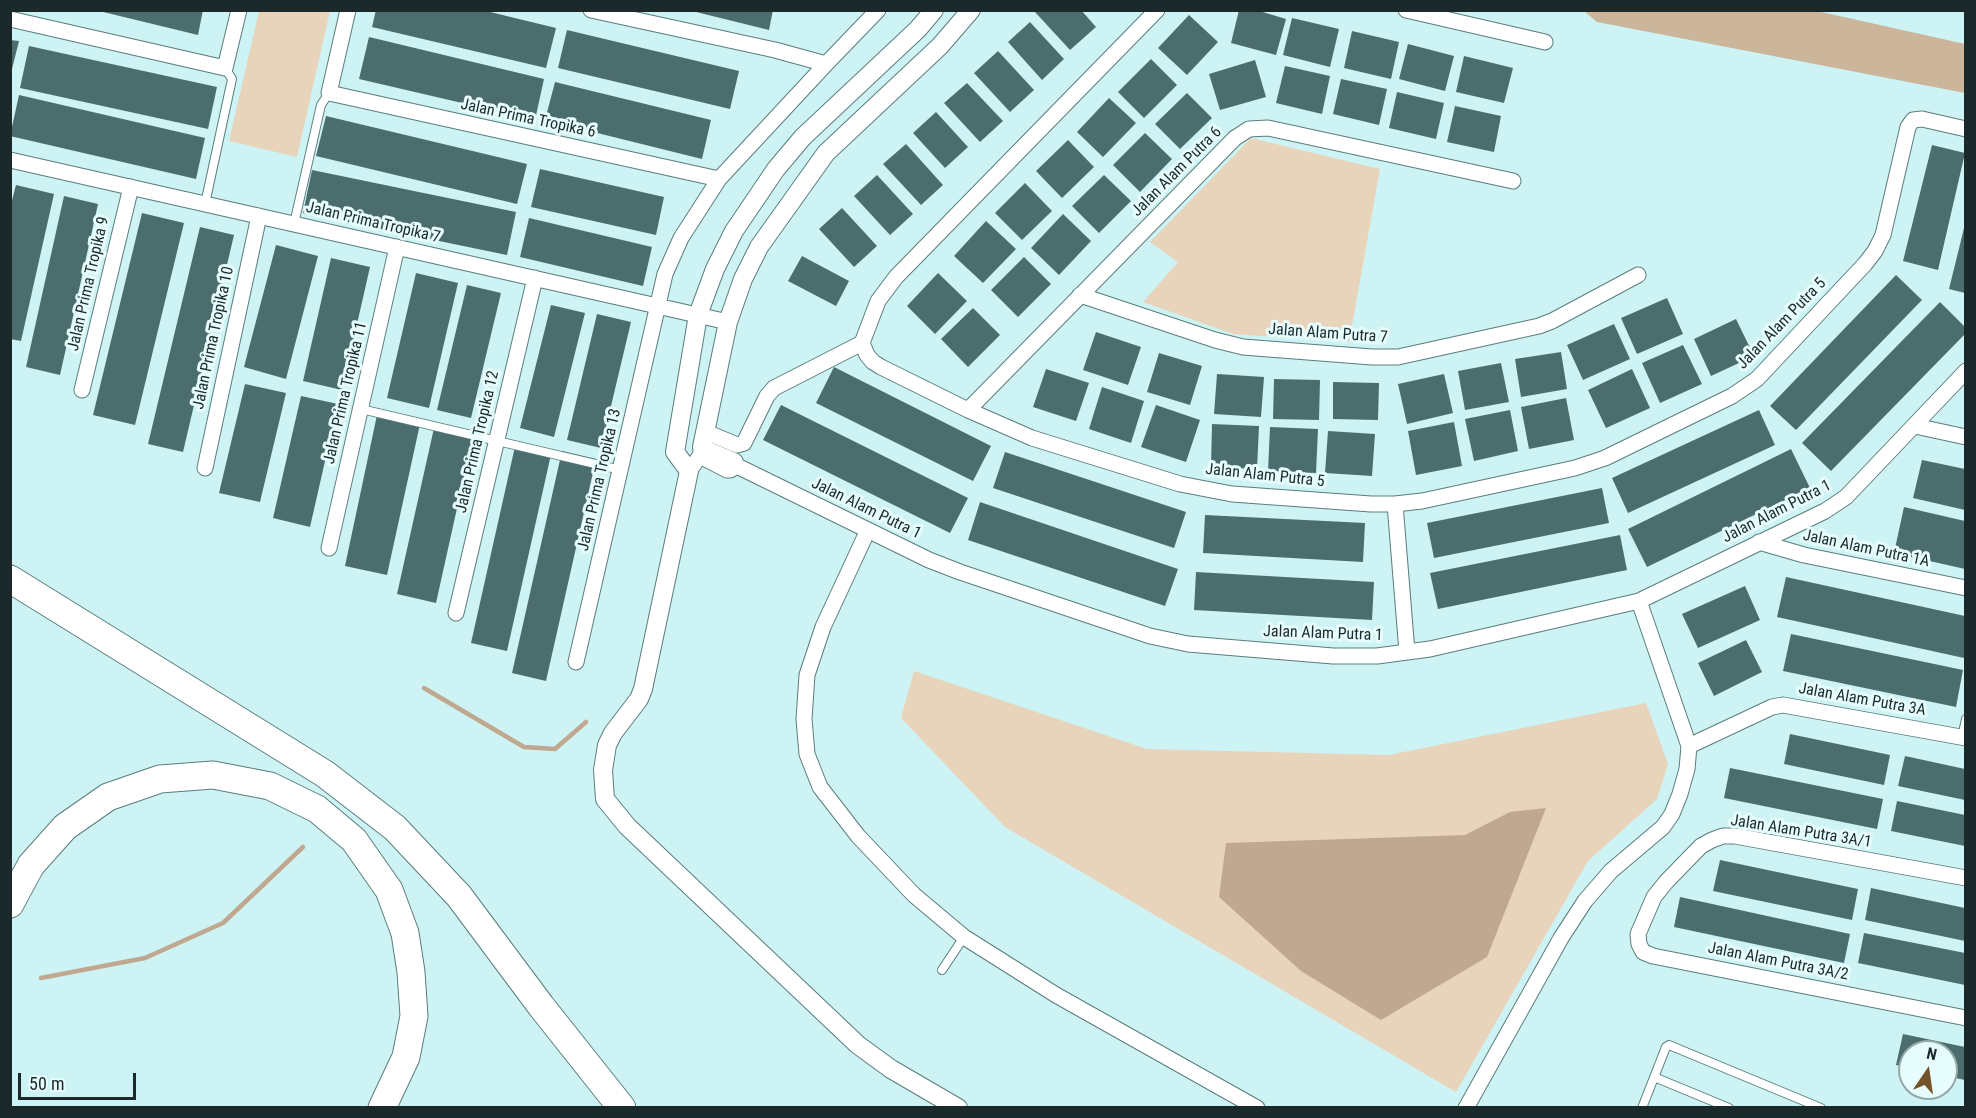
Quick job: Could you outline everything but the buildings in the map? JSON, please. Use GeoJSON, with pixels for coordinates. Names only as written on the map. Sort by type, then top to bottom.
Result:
{"type":"FeatureCollection","features":[{"type":"Feature","properties":{"kind":"highway"},"geometry":{"type":"LineString","coordinates":[[10,579],[326,774],[395,828],[459,897],[622,1107]]}},
{"type":"Feature","properties":{"kind":"highway"},"geometry":{"type":"LineString","coordinates":[[10,904],[31,865],[65,826],[108,797],[160,779],[213,775],[225,777],[270,786],[317,809],[354,840],[389,890],[405,933],[414,1016],[406,1057],[382,1107]]}},
{"type":"Feature","properties":{"kind":"street"},"geometry":{"type":"LineString","coordinates":[[10,19],[225,68],[239,10]]}},
{"type":"Feature","properties":{"kind":"street"},"geometry":{"type":"LineString","coordinates":[[329,93],[348,10]]}},
{"type":"Feature","properties":{"kind":"street"},"geometry":{"type":"LineString","coordinates":[[591,10],[775,50],[826,64]]}},
{"type":"Feature","properties":{"kind":"street","name":"Jalan Prima Tropika 13"},"geometry":{"type":"LineString","coordinates":[[576,662],[657,306],[665,274],[681,238],[719,179],[879,10]]}},
{"type":"Feature","properties":{"kind":"street"},"geometry":{"type":"LineString","coordinates":[[689,471],[675,452],[698,315],[715,269],[734,231],[776,169],[802,137],[918,29],[934,10]]}},
{"type":"Feature","properties":{"kind":"street"},"geometry":{"type":"LineString","coordinates":[[958,1107],[891,1069],[858,1045],[627,826],[605,799],[603,770],[607,745],[613,733],[639,699],[643,689],[689,471],[703,445],[728,322],[743,279],[759,247],[826,153],[940,46],[971,10]]}},
{"type":"Feature","properties":{"kind":"street"},"geometry":{"type":"LineString","coordinates":[[703,445],[737,446],[744,443],[767,396],[774,388],[862,342],[878,301],[896,277],[1156,10]]}},
{"type":"Feature","properties":{"kind":"street"},"geometry":{"type":"LineString","coordinates":[[1406,10],[1545,42]]}},
{"type":"Feature","properties":{"kind":"street","name":"Jalan Prima Tropika 6"},"geometry":{"type":"LineString","coordinates":[[329,93],[719,179]]}},
{"type":"Feature","properties":{"kind":"street","name":"Jalan Alam Putra 5"},"geometry":{"type":"LineString","coordinates":[[862,342],[867,355],[873,362],[968,410],[1032,438],[1180,484],[1232,494],[1395,504],[1422,501],[1605,458],[1732,396],[1757,379],[1866,264],[1875,251],[1882,236],[1908,127],[1913,120],[1922,118],[1965,129]]}},
{"type":"Feature","properties":{"kind":"street","name":"Jalan Alam Putra 6"},"geometry":{"type":"LineString","coordinates":[[968,410],[1235,138],[1249,129],[1268,128],[1513,180]]}},
{"type":"Feature","properties":{"kind":"street","name":"Jalan Prima Tropika 7"},"geometry":{"type":"LineString","coordinates":[[10,160],[728,322]]}},
{"type":"Feature","properties":{"kind":"street","name":"Jalan Prima Tropika 9"},"geometry":{"type":"LineString","coordinates":[[82,390],[131,187]]}},
{"type":"Feature","properties":{"kind":"street","name":"Jalan Prima Tropika 10"},"geometry":{"type":"LineString","coordinates":[[205,468],[259,216]]}},
{"type":"Feature","properties":{"kind":"street","name":"Jalan Prima Tropika 11"},"geometry":{"type":"LineString","coordinates":[[329,548],[397,247]]}},
{"type":"Feature","properties":{"kind":"street","name":"Jalan Alam Putra 7"},"geometry":{"type":"LineString","coordinates":[[1080,295],[1242,347],[1398,357],[1539,326],[1638,275]]}},
{"type":"Feature","properties":{"kind":"street","name":"Jalan Prima Tropika 12"},"geometry":{"type":"LineString","coordinates":[[456,614],[535,278]]}},
{"type":"Feature","properties":{"kind":"street","name":"Jalan Alam Putra 1"},"geometry":{"type":"LineString","coordinates":[[703,445],[735,461],[737,466],[960,573],[1158,638],[1188,644],[1334,656],[1377,656],[1430,649],[1639,601],[1825,511],[1846,497],[1965,371]]}},
{"type":"Feature","properties":{"kind":"street"},"geometry":{"type":"LineString","coordinates":[[1915,426],[1965,437]]}},
{"type":"Feature","properties":{"kind":"street"},"geometry":{"type":"LineString","coordinates":[[1395,504],[1407,652]]}},
{"type":"Feature","properties":{"kind":"street"},"geometry":{"type":"LineString","coordinates":[[868,530],[823,627],[807,675],[804,719],[807,754],[820,787],[858,836],[914,895],[964,937],[1056,995],[1257,1107]]}},
{"type":"Feature","properties":{"kind":"street","name":"Jalan Alam Putra 1A"},"geometry":{"type":"LineString","coordinates":[[1760,542],[1804,555],[1965,588]]}},
{"type":"Feature","properties":{"kind":"street"},"geometry":{"type":"LineString","coordinates":[[1466,1107],[1561,938],[1585,901],[1611,871],[1663,827],[1672,814],[1680,794],[1687,769],[1689,746],[1639,601]]}},
{"type":"Feature","properties":{"kind":"street","name":"Jalan Alam Putra 3A"},"geometry":{"type":"LineString","coordinates":[[1689,746],[1772,707],[1783,705],[1964,737]]}},
{"type":"Feature","properties":{"kind":"street","name":"Jalan Alam Putra 3A/1"},"geometry":{"type":"LineString","coordinates":[[1654,897],[1701,846],[1723,836],[1965,878]]}},
{"type":"Feature","properties":{"kind":"street","name":"Jalan Alam Putra 3A/2"},"geometry":{"type":"LineString","coordinates":[[1654,897],[1641,922],[1638,934],[1638,944],[1643,952],[1653,956],[1965,1018]]}},
{"type":"Feature","properties":{"kind":"lane"},"geometry":{"type":"LineString","coordinates":[[205,204],[232,79],[225,68]]}},
{"type":"Feature","properties":{"kind":"lane"},"geometry":{"type":"LineString","coordinates":[[294,224],[321,105],[329,93]]}},
{"type":"Feature","properties":{"kind":"lane"},"geometry":{"type":"LineString","coordinates":[[361,410],[621,470]]}},
{"type":"Feature","properties":{"kind":"lane"},"geometry":{"type":"LineString","coordinates":[[1964,737],[1965,719]]}},
{"type":"Feature","properties":{"kind":"lane"},"geometry":{"type":"LineString","coordinates":[[942,970],[964,937]]}},
{"type":"Feature","properties":{"kind":"lane"},"geometry":{"type":"LineString","coordinates":[[1642,1107],[1666,1047],[1669,1046],[1821,1107]]}},
{"type":"Feature","properties":{"kind":"lane"},"geometry":{"type":"LineString","coordinates":[[1654,1077],[1729,1107]]}},
{"type":"Feature","properties":{"kind":"shaded area"},"geometry":{"type":"Polygon","coordinates":[[[259,11],[330,11],[297,157],[229,141],[259,11]]]}},
{"type":"Feature","properties":{"kind":"shaded area"},"geometry":{"type":"Polygon","coordinates":[[[1584,11],[1817,11],[1965,44],[1965,93],[1597,22],[1584,11]]]}},
{"type":"Feature","properties":{"kind":"shaded area"},"geometry":{"type":"Polygon","coordinates":[[[1251,138],[1380,169],[1349,342],[1233,334],[1143,302],[1178,262],[1150,242],[1251,138]]]}},
{"type":"Feature","properties":{"kind":"shaded area"},"geometry":{"type":"Polygon","coordinates":[[[914,671],[1147,749],[1389,755],[1646,703],[1668,764],[1657,799],[1588,861],[1456,1092],[1005,827],[901,718],[914,671]]]}},
{"type":"Feature","properties":{"kind":"shaded area"},"geometry":{"type":"Polygon","coordinates":[[[1546,808],[1487,957],[1381,1020],[1301,971],[1219,897],[1226,843],[1465,835],[1510,812],[1546,808]]]}},
{"type":"Feature","properties":{"kind":"waterway"},"geometry":{"type":"LineString","coordinates":[[424,688],[524,747],[555,749],[586,722]]}},
{"type":"Feature","properties":{"kind":"waterway"},"geometry":{"type":"LineString","coordinates":[[41,978],[145,958],[223,923],[303,847]]}}]}
